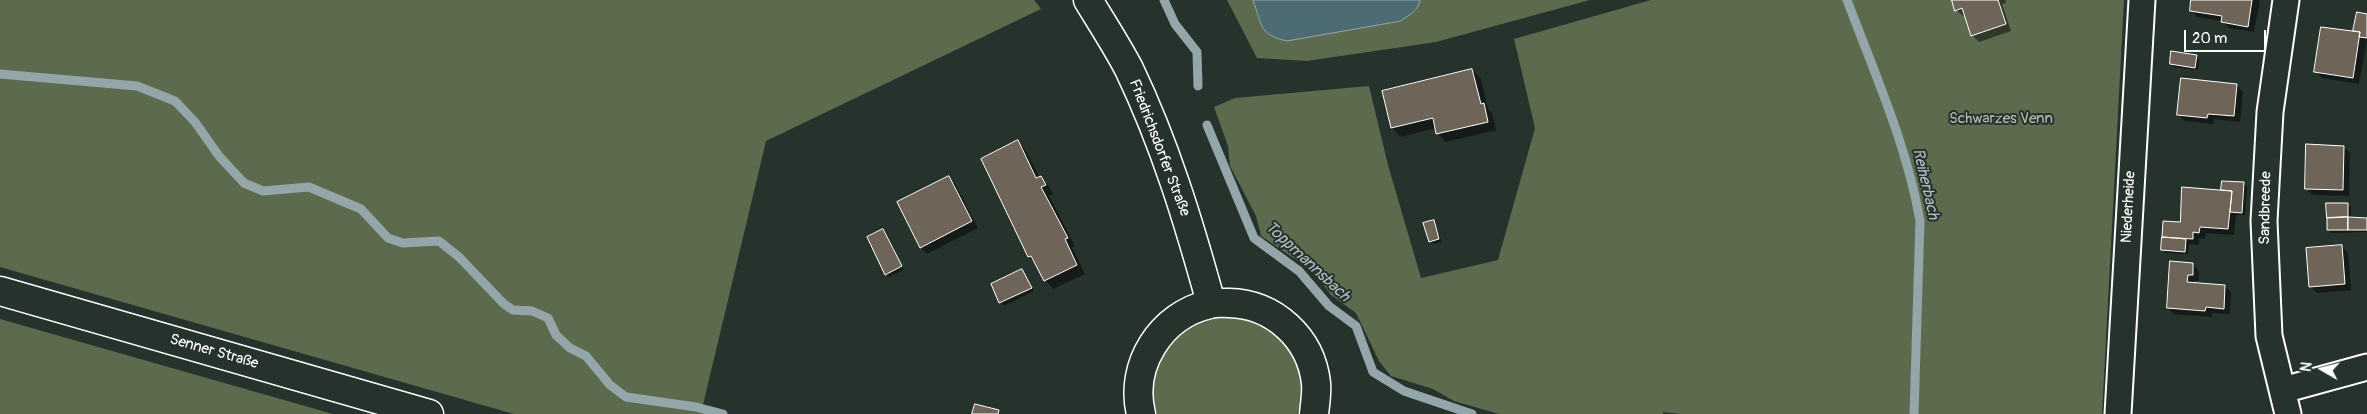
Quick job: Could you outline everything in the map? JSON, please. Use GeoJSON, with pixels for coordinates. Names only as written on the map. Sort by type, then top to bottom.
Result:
{"type":"FeatureCollection","features":[{"type":"Feature","properties":{"kind":"main road","name":"Friedrichsdorfer Straße"},"geometry":{"type":"LineString","coordinates":[[1088,0],[1128,68],[1152,120],[1179,194],[1211,303]]}},
{"type":"Feature","properties":{"kind":"main road","name":"Senner Straße"},"geometry":{"type":"LineString","coordinates":[[0,291],[429,414]]}},
{"type":"Feature","properties":{"kind":"main road"},"geometry":{"type":"LineString","coordinates":[[1141,414],[1138,384],[1145,356],[1162,330],[1184,313],[1211,303],[1247,304],[1276,316],[1297,335],[1311,359],[1317,385],[1314,414]]}},
{"type":"Feature","properties":{"kind":"street","name":"Niederheide"},"geometry":{"type":"LineString","coordinates":[[2118,414],[2142,0]]}},
{"type":"Feature","properties":{"kind":"street","name":"Sandbreede"},"geometry":{"type":"LineString","coordinates":[[2286,0],[2270,112],[2264,221],[2269,336],[2288,414]]}},
{"type":"Feature","properties":{"kind":"street"},"geometry":{"type":"LineString","coordinates":[[2283,390],[2367,367]]}},
{"type":"Feature","properties":{"kind":"green space"},"geometry":{"type":"Polygon","coordinates":[[[0,0],[1034,0],[1041,9],[766,141],[702,409],[718,414],[514,414],[0,267],[0,0]]]}},
{"type":"Feature","properties":{"kind":"green space"},"geometry":{"type":"Polygon","coordinates":[[[1227,0],[1253,0],[1263,29],[1420,3],[1420,0],[1590,0],[1436,42],[1307,61],[1257,58],[1227,0]]]}},
{"type":"Feature","properties":{"kind":"green space","name":"Schwarzes Venn"},"geometry":{"type":"Polygon","coordinates":[[[1651,0],[2124,0],[2102,414],[1680,414],[1663,412],[1663,414],[1499,414],[1454,401],[1433,389],[1391,376],[1379,361],[1356,313],[1331,295],[1314,272],[1261,236],[1256,216],[1230,166],[1228,146],[1214,107],[1235,98],[1369,86],[1388,165],[1421,278],[1498,260],[1535,128],[1514,39],[1651,0]]]}},
{"type":"Feature","properties":{"kind":"green space"},"geometry":{"type":"Polygon","coordinates":[[[1239,316],[1255,321],[1275,333],[1291,353],[1301,377],[1301,402],[1297,414],[1157,414],[1152,395],[1156,369],[1161,357],[1177,335],[1199,321],[1212,317],[1239,316]]]}},
{"type":"Feature","properties":{"kind":"green space"},"geometry":{"type":"Polygon","coordinates":[[[0,319],[333,414],[0,414],[0,319]]]}},
{"type":"Feature","properties":{"kind":"water"},"geometry":{"type":"Polygon","coordinates":[[[1253,0],[1420,0],[1416,9],[1401,21],[1287,41],[1271,36],[1266,32],[1260,22],[1253,0]]]}},
{"type":"Feature","properties":{"kind":"building"},"geometry":{"type":"Polygon","coordinates":[[[1952,0],[1998,0],[2006,24],[1971,36],[1962,8],[1955,11],[1952,0]]]}},
{"type":"Feature","properties":{"kind":"building"},"geometry":{"type":"Polygon","coordinates":[[[2191,0],[2252,0],[2248,27],[2221,22],[2222,16],[2190,11],[2191,0]]]}},
{"type":"Feature","properties":{"kind":"building"},"geometry":{"type":"Polygon","coordinates":[[[2357,12],[2367,14],[2367,38],[2359,37],[2360,32],[2353,31],[2357,12]]]}},
{"type":"Feature","properties":{"kind":"building"},"geometry":{"type":"Polygon","coordinates":[[[2321,27],[2360,32],[2353,78],[2314,72],[2321,27]]]}},
{"type":"Feature","properties":{"kind":"building"},"geometry":{"type":"Polygon","coordinates":[[[2171,51],[2197,55],[2195,68],[2170,64],[2171,51]]]}},
{"type":"Feature","properties":{"kind":"building"},"geometry":{"type":"Polygon","coordinates":[[[1472,69],[1481,104],[1484,103],[1488,122],[1436,134],[1433,118],[1391,128],[1382,91],[1472,69]]]}},
{"type":"Feature","properties":{"kind":"building"},"geometry":{"type":"Polygon","coordinates":[[[2181,78],[2237,84],[2234,116],[2208,114],[2207,118],[2177,115],[2181,78]]]}},
{"type":"Feature","properties":{"kind":"building"},"geometry":{"type":"Polygon","coordinates":[[[1018,140],[1036,178],[1041,176],[1046,185],[1041,187],[1068,238],[1065,239],[1077,265],[1044,281],[1031,256],[1028,257],[981,159],[1018,140]]]}},
{"type":"Feature","properties":{"kind":"building"},"geometry":{"type":"Polygon","coordinates":[[[2306,144],[2344,146],[2343,190],[2305,189],[2306,144]]]}},
{"type":"Feature","properties":{"kind":"building"},"geometry":{"type":"Polygon","coordinates":[[[949,176],[972,221],[920,248],[897,202],[949,176]]]}},
{"type":"Feature","properties":{"kind":"building"},"geometry":{"type":"Polygon","coordinates":[[[2222,181],[2244,182],[2242,213],[2230,212],[2232,191],[2221,190],[2222,181]]]}},
{"type":"Feature","properties":{"kind":"building"},"geometry":{"type":"Polygon","coordinates":[[[2182,187],[2232,191],[2228,229],[2200,227],[2199,233],[2193,232],[2193,239],[2162,237],[2163,221],[2180,222],[2182,187]]]}},
{"type":"Feature","properties":{"kind":"building"},"geometry":{"type":"Polygon","coordinates":[[[2326,203],[2348,203],[2348,217],[2327,218],[2326,203]]]}},
{"type":"Feature","properties":{"kind":"building"},"geometry":{"type":"Polygon","coordinates":[[[2348,217],[2348,230],[2327,230],[2327,218],[2348,217]]]}},
{"type":"Feature","properties":{"kind":"building"},"geometry":{"type":"Polygon","coordinates":[[[2348,217],[2367,218],[2367,230],[2348,230],[2348,217]]]}},
{"type":"Feature","properties":{"kind":"building"},"geometry":{"type":"Polygon","coordinates":[[[1434,220],[1439,239],[1429,242],[1423,223],[1434,220]]]}},
{"type":"Feature","properties":{"kind":"building"},"geometry":{"type":"Polygon","coordinates":[[[883,229],[902,266],[885,275],[867,237],[883,229]]]}},
{"type":"Feature","properties":{"kind":"building"},"geometry":{"type":"Polygon","coordinates":[[[2162,237],[2186,239],[2185,252],[2161,250],[2162,237]]]}},
{"type":"Feature","properties":{"kind":"building"},"geometry":{"type":"Polygon","coordinates":[[[2342,245],[2345,284],[2309,287],[2306,248],[2342,245]]]}},
{"type":"Feature","properties":{"kind":"building"},"geometry":{"type":"Polygon","coordinates":[[[2170,261],[2193,263],[2193,275],[2188,275],[2187,282],[2225,285],[2224,309],[2206,307],[2205,311],[2167,308],[2170,261]]]}},
{"type":"Feature","properties":{"kind":"building"},"geometry":{"type":"Polygon","coordinates":[[[1022,269],[1032,288],[999,303],[991,284],[1022,269]]]}},
{"type":"Feature","properties":{"kind":"building"},"geometry":{"type":"Polygon","coordinates":[[[975,404],[999,410],[998,414],[972,414],[975,404]]]}},
{"type":"Feature","properties":{"kind":"waterway","name":"Toppmannsbach"},"geometry":{"type":"LineString","coordinates":[[1164,0],[1175,24],[1197,52],[1198,86]]}},
{"type":"Feature","properties":{"kind":"waterway","name":"Reiherbach"},"geometry":{"type":"LineString","coordinates":[[1847,0],[1898,137],[1907,165],[1920,221],[1914,414]]}},
{"type":"Feature","properties":{"kind":"waterway"},"geometry":{"type":"LineString","coordinates":[[0,74],[137,86],[175,101],[195,122],[219,156],[244,183],[263,191],[309,187],[361,209],[388,238],[403,243],[439,241],[459,257],[504,304],[513,310],[532,311],[548,318],[556,335],[570,348],[586,356],[610,385],[626,397],[696,407],[723,414]]}},
{"type":"Feature","properties":{"kind":"waterway","name":"Toppmannsbach"},"geometry":{"type":"LineString","coordinates":[[1207,125],[1254,238],[1299,271],[1329,306],[1356,326],[1373,372],[1404,391],[1472,414]]}}]}
